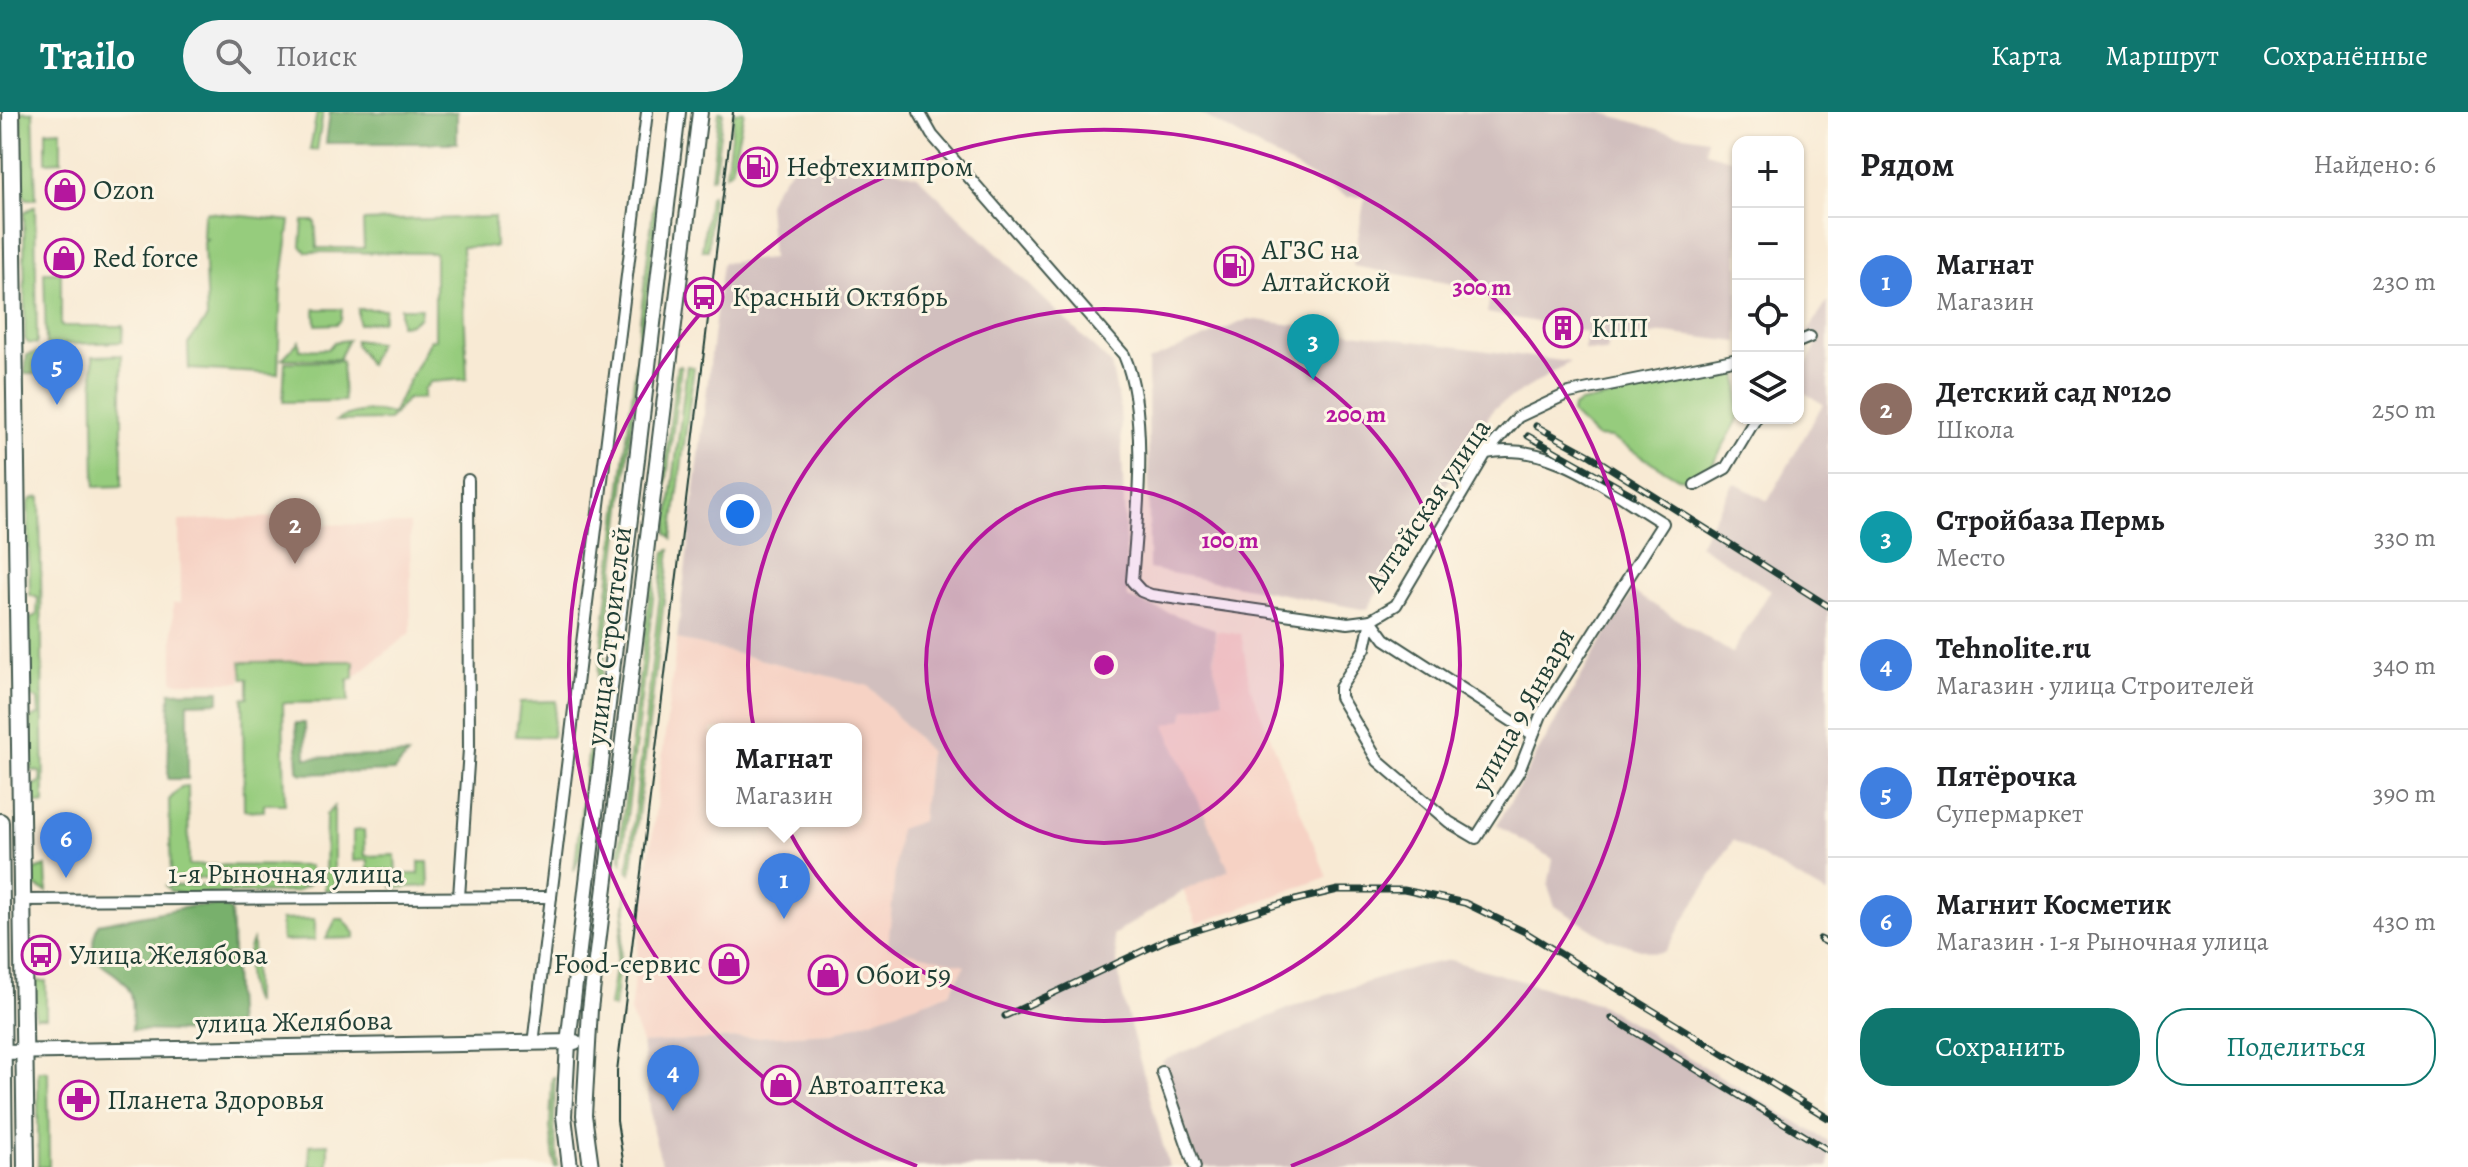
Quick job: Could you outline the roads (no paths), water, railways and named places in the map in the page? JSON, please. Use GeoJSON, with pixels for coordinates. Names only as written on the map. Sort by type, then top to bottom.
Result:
{"type":"FeatureCollection","features":[{"type":"Feature","properties":{"kind":"main road"},"geometry":{"type":"LineString","coordinates":[[11,112],[26,1167]]}},
{"type":"Feature","properties":{"kind":"main road","name":"улица Строителей"},"geometry":{"type":"LineString","coordinates":[[570,1167],[564,1116],[568,1043],[678,112]]}},
{"type":"Feature","properties":{"kind":"main road","name":"улица Строителей"},"geometry":{"type":"LineString","coordinates":[[591,1167],[584,1115],[587,1039],[700,112]]}},
{"type":"Feature","properties":{"kind":"main road"},"geometry":{"type":"LineString","coordinates":[[0,822],[4,1167]]}},
{"type":"Feature","properties":{"kind":"main road","name":"улица Желябова"},"geometry":{"type":"LineString","coordinates":[[1,1052],[533,1044],[587,1039]]}},
{"type":"Feature","properties":{"kind":"street"},"geometry":{"type":"LineString","coordinates":[[533,1044],[647,112]]}},
{"type":"Feature","properties":{"kind":"street"},"geometry":{"type":"LineString","coordinates":[[919,112],[932,135],[1124,355],[1133,375],[1137,405],[1138,494],[1132,581],[1141,591],[1164,597],[1348,623],[1371,620],[1385,639],[1532,734]]}},
{"type":"Feature","properties":{"kind":"street"},"geometry":{"type":"LineString","coordinates":[[1804,340],[1810,337]]}},
{"type":"Feature","properties":{"kind":"street","name":"Алтайская улица"},"geometry":{"type":"LineString","coordinates":[[1476,838],[1449,822],[1378,761],[1339,692],[1365,648],[1371,620],[1396,605],[1486,453],[1518,417],[1554,398],[1732,360]]}},
{"type":"Feature","properties":{"kind":"street"},"geometry":{"type":"LineString","coordinates":[[1695,485],[1726,468],[1752,424]]}},
{"type":"Feature","properties":{"kind":"street","name":"улица 9 Января"},"geometry":{"type":"LineString","coordinates":[[1476,838],[1519,771],[1532,734],[1663,523],[1552,457],[1517,448],[1486,453]]}},
{"type":"Feature","properties":{"kind":"street"},"geometry":{"type":"LineString","coordinates":[[459,897],[469,749],[468,480]]}},
{"type":"Feature","properties":{"kind":"street","name":"1-я Рыночная улица"},"geometry":{"type":"LineString","coordinates":[[21,900],[551,897]]}},
{"type":"Feature","properties":{"kind":"street"},"geometry":{"type":"LineString","coordinates":[[1162,1072],[1195,1167]]}},
{"type":"Feature","properties":{"kind":"tram line"},"geometry":{"type":"LineString","coordinates":[[624,1167],[617,1121],[617,1071],[733,112]]}},
{"type":"Feature","properties":{"kind":"railway"},"geometry":{"type":"LineString","coordinates":[[1536,426],[1591,456],[1828,606]]}},
{"type":"Feature","properties":{"kind":"railway"},"geometry":{"type":"LineString","coordinates":[[1528,436],[1633,495]]}},
{"type":"Feature","properties":{"kind":"railway"},"geometry":{"type":"LineString","coordinates":[[1005,1016],[1168,939],[1283,903],[1338,890],[1404,890],[1465,903],[1525,932],[1828,1118]]}},
{"type":"Feature","properties":{"kind":"railway"},"geometry":{"type":"LineString","coordinates":[[1820,939],[1828,943]]}},
{"type":"Feature","properties":{"kind":"railway"},"geometry":{"type":"LineString","coordinates":[[1612,1018],[1828,1150]]}},
{"type":"Feature","properties":{"kind":"place","name":"Нефтехимпром"},"geometry":{"type":"Point","coordinates":[758,167]}},
{"type":"Feature","properties":{"kind":"place","name":"Ozon"},"geometry":{"type":"Point","coordinates":[65,190]}},
{"type":"Feature","properties":{"kind":"place","name":"Red force"},"geometry":{"type":"Point","coordinates":[64,258]}},
{"type":"Feature","properties":{"kind":"place","name":"АГЗС на Алтайской"},"geometry":{"type":"Point","coordinates":[1234,266]}},
{"type":"Feature","properties":{"kind":"place","name":"Красный Октябрь"},"geometry":{"type":"Point","coordinates":[704,297]}},
{"type":"Feature","properties":{"kind":"place","name":"КПП"},"geometry":{"type":"Point","coordinates":[1563,328]}},
{"type":"Feature","properties":{"kind":"place","name":"Стройбаза Пермь"},"geometry":{"type":"Point","coordinates":[1313,380]}},
{"type":"Feature","properties":{"kind":"place","name":"Пятёрочка"},"geometry":{"type":"Point","coordinates":[57,405]}},
{"type":"Feature","properties":{"kind":"place","name":"Детский сад №120"},"geometry":{"type":"Point","coordinates":[295,564]}},
{"type":"Feature","properties":{"kind":"place","name":"Магнит Косметик"},"geometry":{"type":"Point","coordinates":[66,878]}},
{"type":"Feature","properties":{"kind":"place","name":"Магнат"},"geometry":{"type":"Point","coordinates":[784,919]}},
{"type":"Feature","properties":{"kind":"place","name":"Улица Желябова"},"geometry":{"type":"Point","coordinates":[41,955]}},
{"type":"Feature","properties":{"kind":"place","name":"Food-сервис"},"geometry":{"type":"Point","coordinates":[729,964]}},
{"type":"Feature","properties":{"kind":"place","name":"Обои 59"},"geometry":{"type":"Point","coordinates":[828,975]}},
{"type":"Feature","properties":{"kind":"place","name":"Автоаптека"},"geometry":{"type":"Point","coordinates":[781,1085]}},
{"type":"Feature","properties":{"kind":"place","name":"Планета Здоровья"},"geometry":{"type":"Point","coordinates":[79,1100]}},
{"type":"Feature","properties":{"kind":"place","name":"Tehnolite.ru"},"geometry":{"type":"Point","coordinates":[673,1111]}}]}
